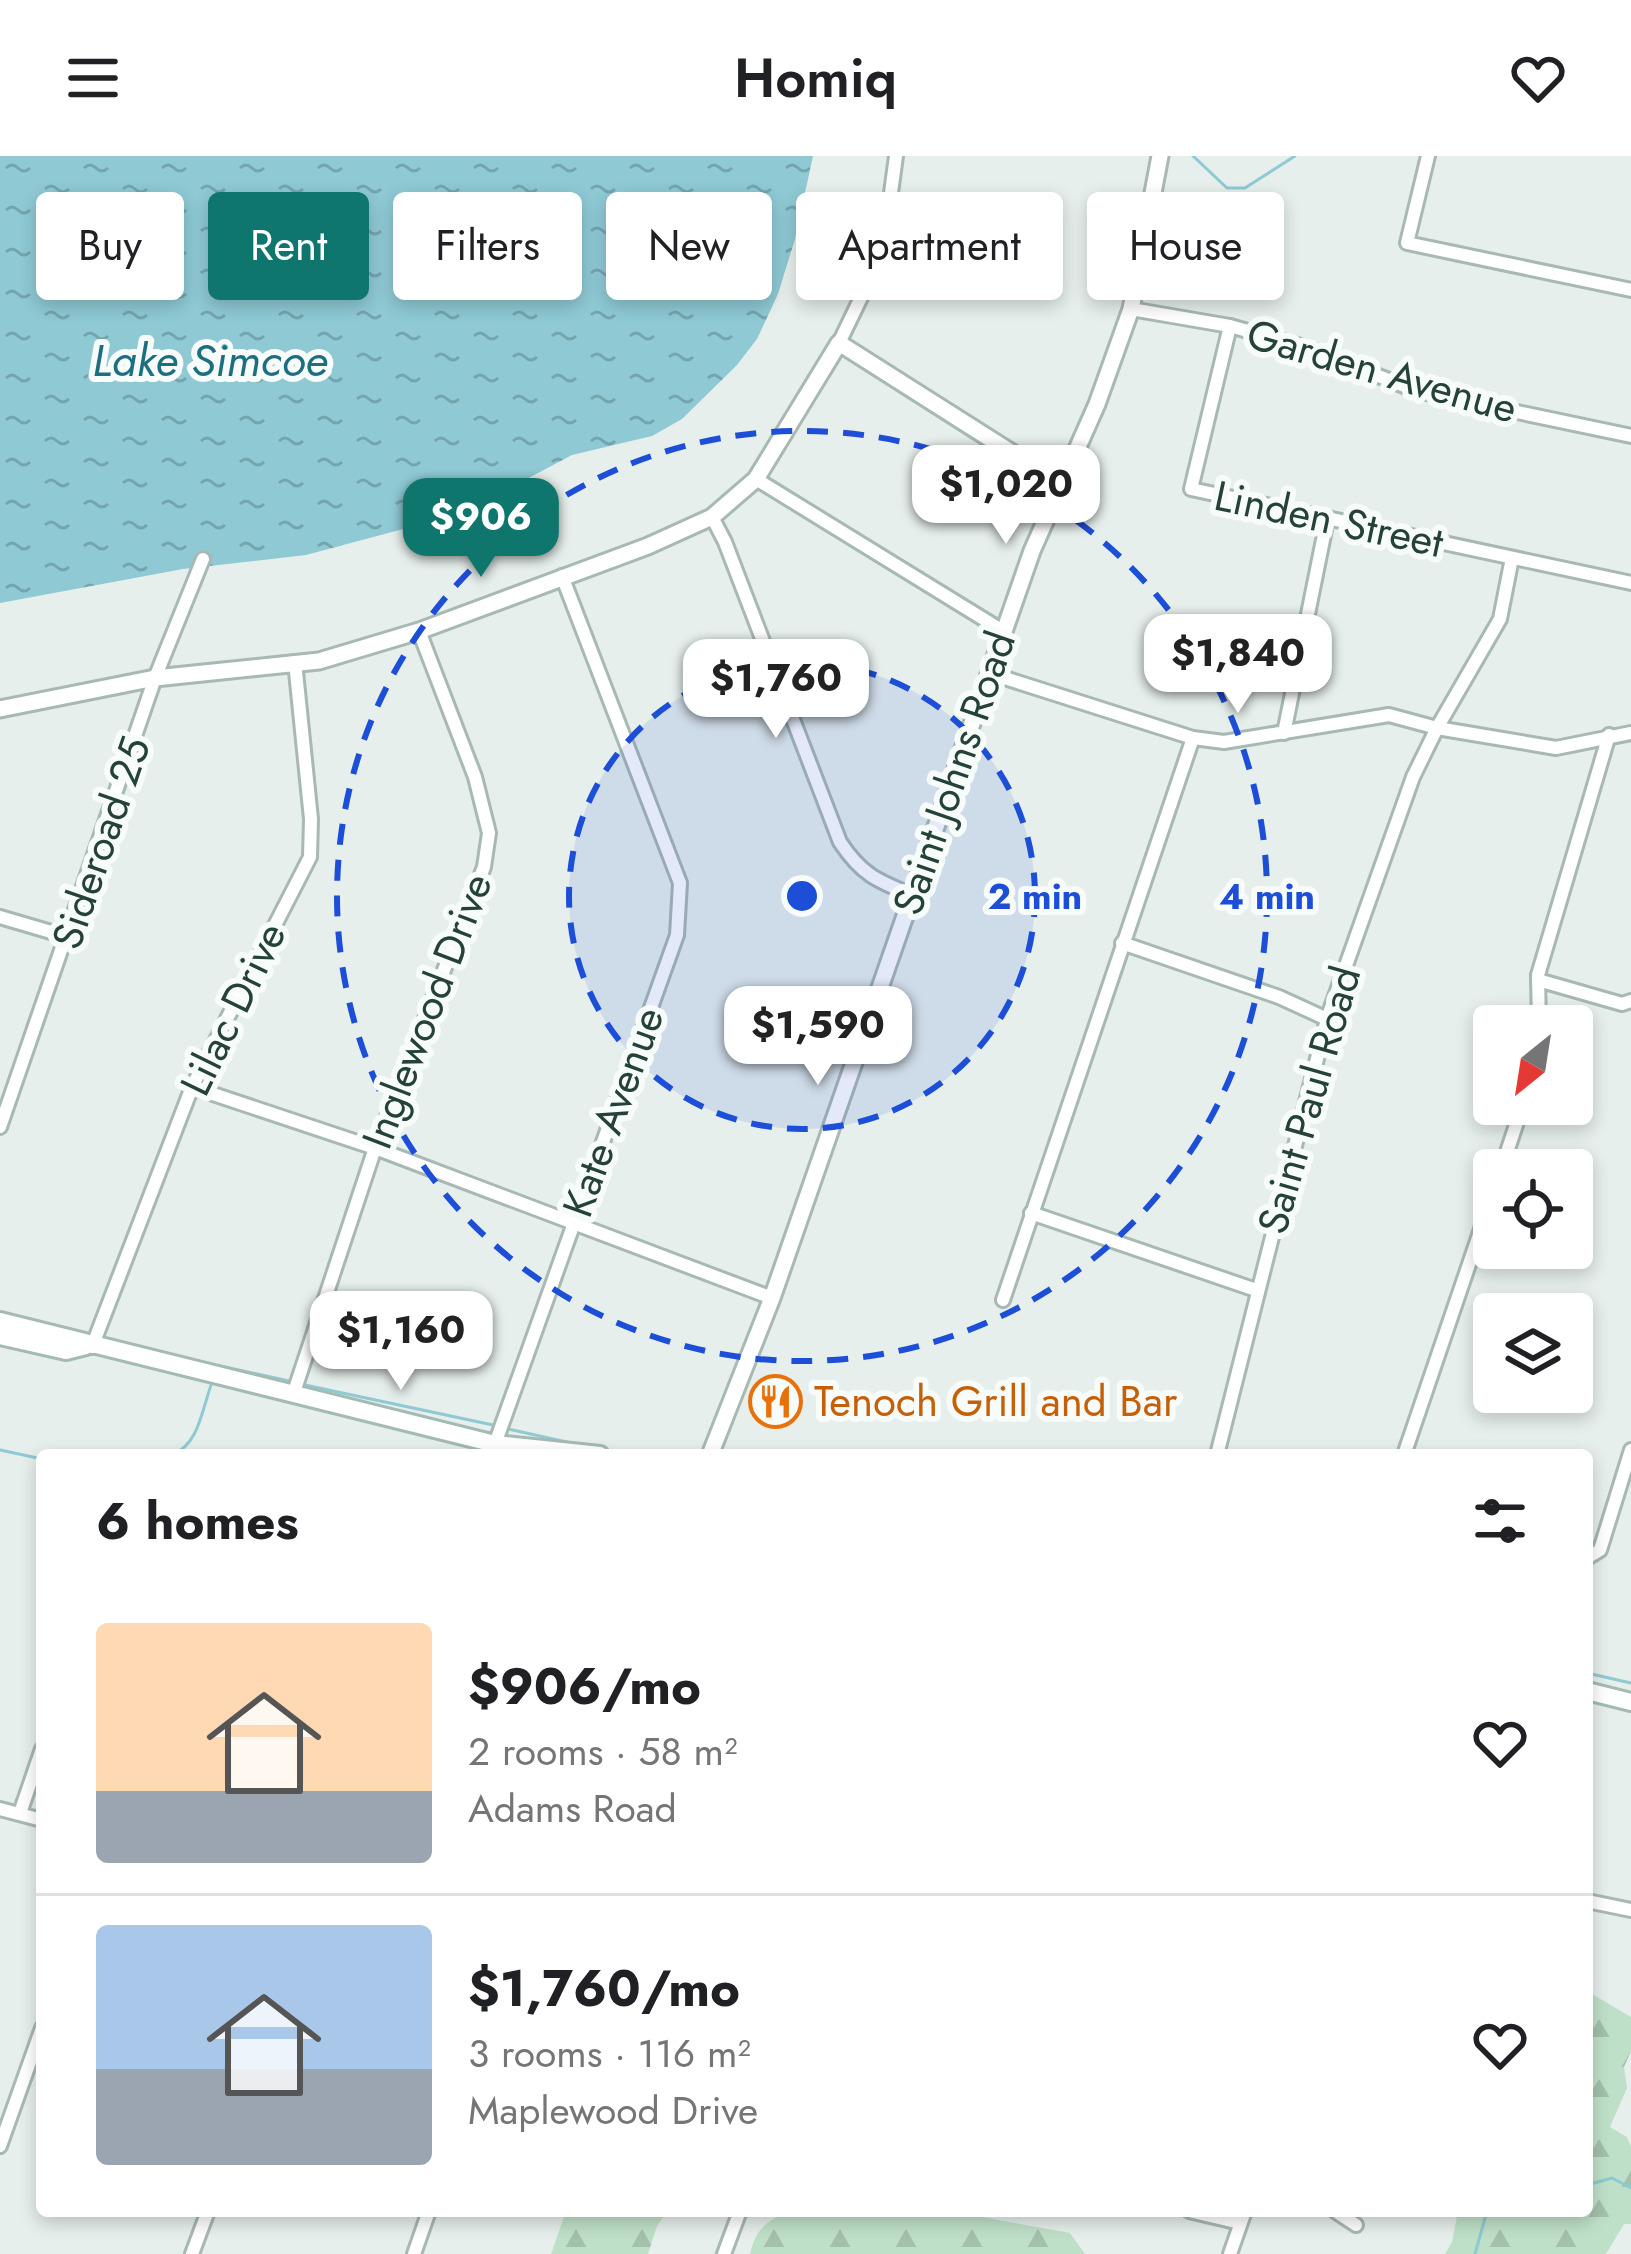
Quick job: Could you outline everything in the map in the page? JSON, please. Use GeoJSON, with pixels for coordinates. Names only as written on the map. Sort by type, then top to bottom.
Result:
{"type":"FeatureCollection","features":[{"type":"Feature","properties":{"kind":"main road"},"geometry":{"type":"LineString","coordinates":[[0,1322],[526,1449]]}},
{"type":"Feature","properties":{"kind":"main road"},"geometry":{"type":"LineString","coordinates":[[0,1336],[66,1351],[89,1347]]}},
{"type":"Feature","properties":{"kind":"main road"},"geometry":{"type":"LineString","coordinates":[[1593,1692],[1631,1702]]}},
{"type":"Feature","properties":{"kind":"street"},"geometry":{"type":"LineString","coordinates":[[0,709],[155,678],[319,661],[419,631],[648,546],[712,517],[756,479],[839,343],[884,252],[896,156]]}},
{"type":"Feature","properties":{"kind":"street","name":"Saint Johns Road"},"geometry":{"type":"LineString","coordinates":[[712,1449],[772,1298],[1003,631],[1132,309],[1160,156]]}},
{"type":"Feature","properties":{"kind":"street"},"geometry":{"type":"LineString","coordinates":[[1428,156],[1407,243],[1631,290]]}},
{"type":"Feature","properties":{"kind":"street","name":"Garden Avenue"},"geometry":{"type":"LineString","coordinates":[[1132,309],[1230,326],[1304,347],[1417,391],[1631,436]]}},
{"type":"Feature","properties":{"kind":"street","name":"Linden Street"},"geometry":{"type":"LineString","coordinates":[[1230,326],[1191,489],[1631,583]]}},
{"type":"Feature","properties":{"kind":"street"},"geometry":{"type":"LineString","coordinates":[[839,343],[1061,484]]}},
{"type":"Feature","properties":{"kind":"street"},"geometry":{"type":"LineString","coordinates":[[756,479],[1003,631]]}},
{"type":"Feature","properties":{"kind":"street"},"geometry":{"type":"LineString","coordinates":[[712,517],[840,842],[856,866],[879,882],[912,895]]}},
{"type":"Feature","properties":{"kind":"street"},"geometry":{"type":"LineString","coordinates":[[1284,734],[1327,520]]}},
{"type":"Feature","properties":{"kind":"street","name":"Saint Paul Road"},"geometry":{"type":"LineString","coordinates":[[1218,1449],[1327,1019],[1387,844],[1437,728],[1500,620],[1512,558]]}},
{"type":"Feature","properties":{"kind":"street","name":"Sideroad 25"},"geometry":{"type":"LineString","coordinates":[[0,1127],[155,678],[202,560]]}},
{"type":"Feature","properties":{"kind":"street","name":"Kate Avenue"},"geometry":{"type":"LineString","coordinates":[[494,1444],[677,935],[681,909],[680,883],[562,576]]}},
{"type":"Feature","properties":{"kind":"street","name":"Inglewood Drive"},"geometry":{"type":"LineString","coordinates":[[294,1392],[375,1148],[484,867],[489,832],[475,777],[419,631]]}},
{"type":"Feature","properties":{"kind":"street","name":"Lilac Drive"},"geometry":{"type":"LineString","coordinates":[[89,1347],[192,1087],[310,857],[311,819],[295,662]]}},
{"type":"Feature","properties":{"kind":"street"},"geometry":{"type":"LineString","coordinates":[[989,673],[1193,738],[1224,742],[1390,716],[1556,748],[1631,733]]}},
{"type":"Feature","properties":{"kind":"street"},"geometry":{"type":"LineString","coordinates":[[1539,1005],[1538,980],[1609,735]]}},
{"type":"Feature","properties":{"kind":"street"},"geometry":{"type":"LineString","coordinates":[[1003,1300],[1193,738]]}},
{"type":"Feature","properties":{"kind":"street"},"geometry":{"type":"LineString","coordinates":[[0,917],[68,938]]}},
{"type":"Feature","properties":{"kind":"street"},"geometry":{"type":"LineString","coordinates":[[1122,943],[1280,997],[1327,1019]]}},
{"type":"Feature","properties":{"kind":"street"},"geometry":{"type":"LineString","coordinates":[[1538,980],[1622,1004],[1631,1001]]}},
{"type":"Feature","properties":{"kind":"street"},"geometry":{"type":"LineString","coordinates":[[192,1087],[375,1148],[772,1298]]}},
{"type":"Feature","properties":{"kind":"street"},"geometry":{"type":"LineString","coordinates":[[1031,1213],[1256,1290]]}},
{"type":"Feature","properties":{"kind":"street"},"geometry":{"type":"LineString","coordinates":[[1406,1449],[1473,1252]]}},
{"type":"Feature","properties":{"kind":"street"},"geometry":{"type":"LineString","coordinates":[[1593,1554],[1600,1550],[1631,1450]]}},
{"type":"Feature","properties":{"kind":"street"},"geometry":{"type":"LineString","coordinates":[[20,1813],[36,1766]]}},
{"type":"Feature","properties":{"kind":"street"},"geometry":{"type":"LineString","coordinates":[[0,1809],[36,1818]]}},
{"type":"Feature","properties":{"kind":"street"},"geometry":{"type":"LineString","coordinates":[[1593,1901],[1631,1910]]}},
{"type":"Feature","properties":{"kind":"street"},"geometry":{"type":"LineString","coordinates":[[0,2146],[36,2045]]}},
{"type":"Feature","properties":{"kind":"street"},"geometry":{"type":"LineString","coordinates":[[193,2254],[206,2217]]}},
{"type":"Feature","properties":{"kind":"street"},"geometry":{"type":"LineString","coordinates":[[414,2254],[427,2217]]}},
{"type":"Feature","properties":{"kind":"street"},"geometry":{"type":"LineString","coordinates":[[724,2254],[738,2217]]}},
{"type":"Feature","properties":{"kind":"street"},"geometry":{"type":"LineString","coordinates":[[1230,2254],[1242,2217]]}},
{"type":"Feature","properties":{"kind":"street"},"geometry":{"type":"LineString","coordinates":[[1344,2217],[1356,2225]]}},
{"type":"Feature","properties":{"kind":"green space"},"geometry":{"type":"Polygon","coordinates":[[[1593,1995],[1631,2017],[1631,2051],[1624,2067],[1627,2088],[1610,2127],[1627,2137],[1631,2147],[1631,2224],[1624,2224],[1606,2254],[1445,2254],[1457,2217],[1593,2217],[1593,1995]]]}},
{"type":"Feature","properties":{"kind":"green space"},"geometry":{"type":"Polygon","coordinates":[[[564,2217],[663,2217],[648,2254],[551,2254],[564,2217]]]}},
{"type":"Feature","properties":{"kind":"green space"},"geometry":{"type":"Polygon","coordinates":[[[981,2217],[1070,2233],[1085,2254],[750,2254],[764,2226],[775,2218],[981,2217]]]}},
{"type":"Feature","properties":{"kind":"water","name":"Lake Simcoe"},"geometry":{"type":"Polygon","coordinates":[[[0,156],[813,156],[805,192],[796,192],[795,239],[778,294],[757,339],[682,419],[652,436],[572,455],[463,513],[306,555],[183,569],[0,603],[0,156]]]}},
{"type":"Feature","properties":{"kind":"waterway"},"geometry":{"type":"LineString","coordinates":[[1193,156],[1227,188],[1245,188],[1295,156]]}},
{"type":"Feature","properties":{"kind":"waterway"},"geometry":{"type":"LineString","coordinates":[[220,1366],[289,1381]]}},
{"type":"Feature","properties":{"kind":"waterway"},"geometry":{"type":"LineString","coordinates":[[182,1449],[195,1433],[213,1380]]}},
{"type":"Feature","properties":{"kind":"waterway"},"geometry":{"type":"LineString","coordinates":[[305,1385],[493,1425]]}},
{"type":"Feature","properties":{"kind":"waterway"},"geometry":{"type":"LineString","coordinates":[[508,1429],[580,1445]]}},
{"type":"Feature","properties":{"kind":"waterway"},"geometry":{"type":"LineString","coordinates":[[0,1450],[36,1458]]}},
{"type":"Feature","properties":{"kind":"waterway"},"geometry":{"type":"LineString","coordinates":[[1593,1674],[1631,1683]]}},
{"type":"Feature","properties":{"kind":"waterway"},"geometry":{"type":"LineString","coordinates":[[1593,2183],[1612,2178],[1631,2188]]}},
{"type":"Feature","properties":{"kind":"waterway"},"geometry":{"type":"LineString","coordinates":[[1475,2254],[1485,2217]]}},
{"type":"Feature","properties":{"kind":"place","name":"Tenoch Grill and Bar"},"geometry":{"type":"Point","coordinates":[775,1401]}}]}
